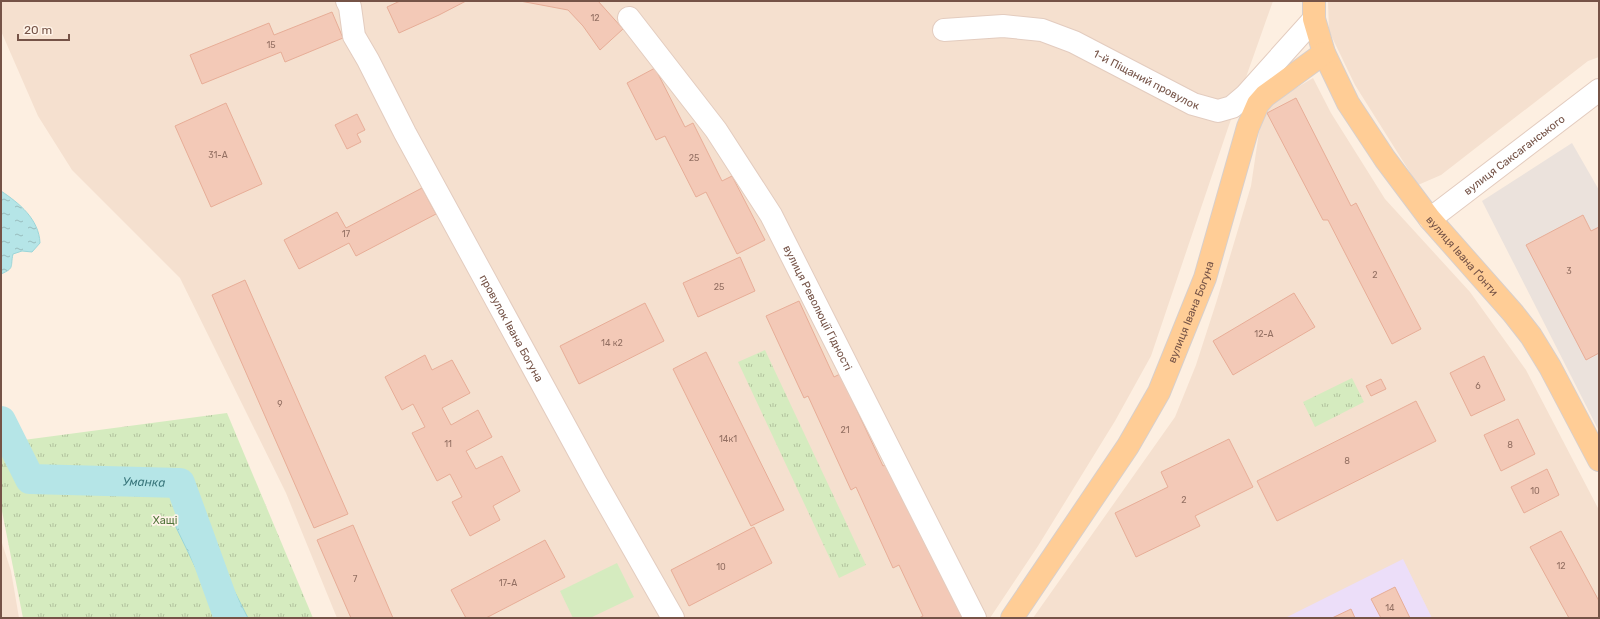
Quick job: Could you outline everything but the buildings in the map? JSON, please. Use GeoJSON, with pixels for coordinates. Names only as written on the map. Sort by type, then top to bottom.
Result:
{"type":"FeatureCollection","features":[{"type":"Feature","properties":{"kind":"main road"},"geometry":{"type":"LineString","coordinates":[[1314,10],[1324,53]]}},
{"type":"Feature","properties":{"kind":"main road","name":"вулиця Івана Ґонти"},"geometry":{"type":"LineString","coordinates":[[1324,53],[1348,103],[1385,159],[1430,219],[1504,302],[1531,336],[1550,367],[1599,460]]}},
{"type":"Feature","properties":{"kind":"main road","name":"вулиця Івана Богуна"},"geometry":{"type":"LineString","coordinates":[[1012,618],[1128,446],[1159,392],[1205,278],[1248,127],[1258,104],[1265,96],[1324,53]]}},
{"type":"Feature","properties":{"kind":"street","name":"провулок Івана Богуна"},"geometry":{"type":"LineString","coordinates":[[347,1],[350,7],[354,36],[555,409],[672,618]]}},
{"type":"Feature","properties":{"kind":"street","name":"1-й Піщаний провулок"},"geometry":{"type":"LineString","coordinates":[[944,30],[1003,26],[1042,30],[1074,42],[1193,104],[1218,111],[1232,107],[1245,96],[1314,10]]}},
{"type":"Feature","properties":{"kind":"street","name":"вулиця Революції Гідності"},"geometry":{"type":"LineString","coordinates":[[629,18],[716,130],[771,214],[976,618]]}},
{"type":"Feature","properties":{"kind":"street","name":"вулиця Саксаганського"},"geometry":{"type":"LineString","coordinates":[[1430,219],[1599,90]]}},
{"type":"Feature","properties":{"kind":"shaded area"},"geometry":{"type":"Polygon","coordinates":[[[1,1],[1273,1],[1228,128],[1151,356],[1115,421],[1038,546],[990,618],[337,618],[286,493],[180,278],[72,170],[38,116],[1,31],[1,1]]]}},
{"type":"Feature","properties":{"kind":"shaded area"},"geometry":{"type":"Polygon","coordinates":[[[1328,1],[1599,1],[1599,57],[1588,61],[1441,175],[1418,185],[1355,85],[1329,31],[1328,1]]]}},
{"type":"Feature","properties":{"kind":"shaded area"},"geometry":{"type":"Polygon","coordinates":[[[1313,78],[1331,113],[1385,199],[1470,292],[1526,370],[1599,510],[1599,618],[1033,618],[1175,417],[1196,365],[1251,186],[1262,112],[1266,106],[1313,78]]]}},
{"type":"Feature","properties":{"kind":"shaded area"},"geometry":{"type":"Polygon","coordinates":[[[1572,143],[1599,190],[1599,431],[1482,201],[1572,143]]]}},
{"type":"Feature","properties":{"kind":"shaded area"},"geometry":{"type":"Polygon","coordinates":[[[1,540],[11,571],[19,618],[1,618],[1,540]]]}},
{"type":"Feature","properties":{"kind":"shaded area"},"geometry":{"type":"Polygon","coordinates":[[[1403,559],[1432,618],[1285,618],[1403,559]]]}},
{"type":"Feature","properties":{"kind":"green space"},"geometry":{"type":"Polygon","coordinates":[[[765,350],[866,565],[839,578],[738,362],[765,350]]]}},
{"type":"Feature","properties":{"kind":"green space"},"geometry":{"type":"Polygon","coordinates":[[[1352,378],[1364,402],[1315,427],[1303,402],[1352,378]]]}},
{"type":"Feature","properties":{"kind":"green space","name":"Хащі"},"geometry":{"type":"Polygon","coordinates":[[[227,413],[313,618],[23,618],[1,506],[1,443],[227,413]]]}},
{"type":"Feature","properties":{"kind":"green space"},"geometry":{"type":"Polygon","coordinates":[[[617,563],[634,597],[590,618],[573,618],[560,591],[617,563]]]}},
{"type":"Feature","properties":{"kind":"water"},"geometry":{"type":"Polygon","coordinates":[[[1,191],[27,212],[36,226],[40,243],[32,252],[22,251],[13,254],[10,268],[1,274],[1,191]]]}},
{"type":"Feature","properties":{"kind":"water"},"geometry":{"type":"Polygon","coordinates":[[[192,504],[248,618],[220,618],[174,523],[176,516],[180,511],[192,504]]]}},
{"type":"Feature","properties":{"kind":"waterway","name":"Уманка"},"geometry":{"type":"LineString","coordinates":[[1,421],[30,479],[180,483],[229,618]]}}]}
